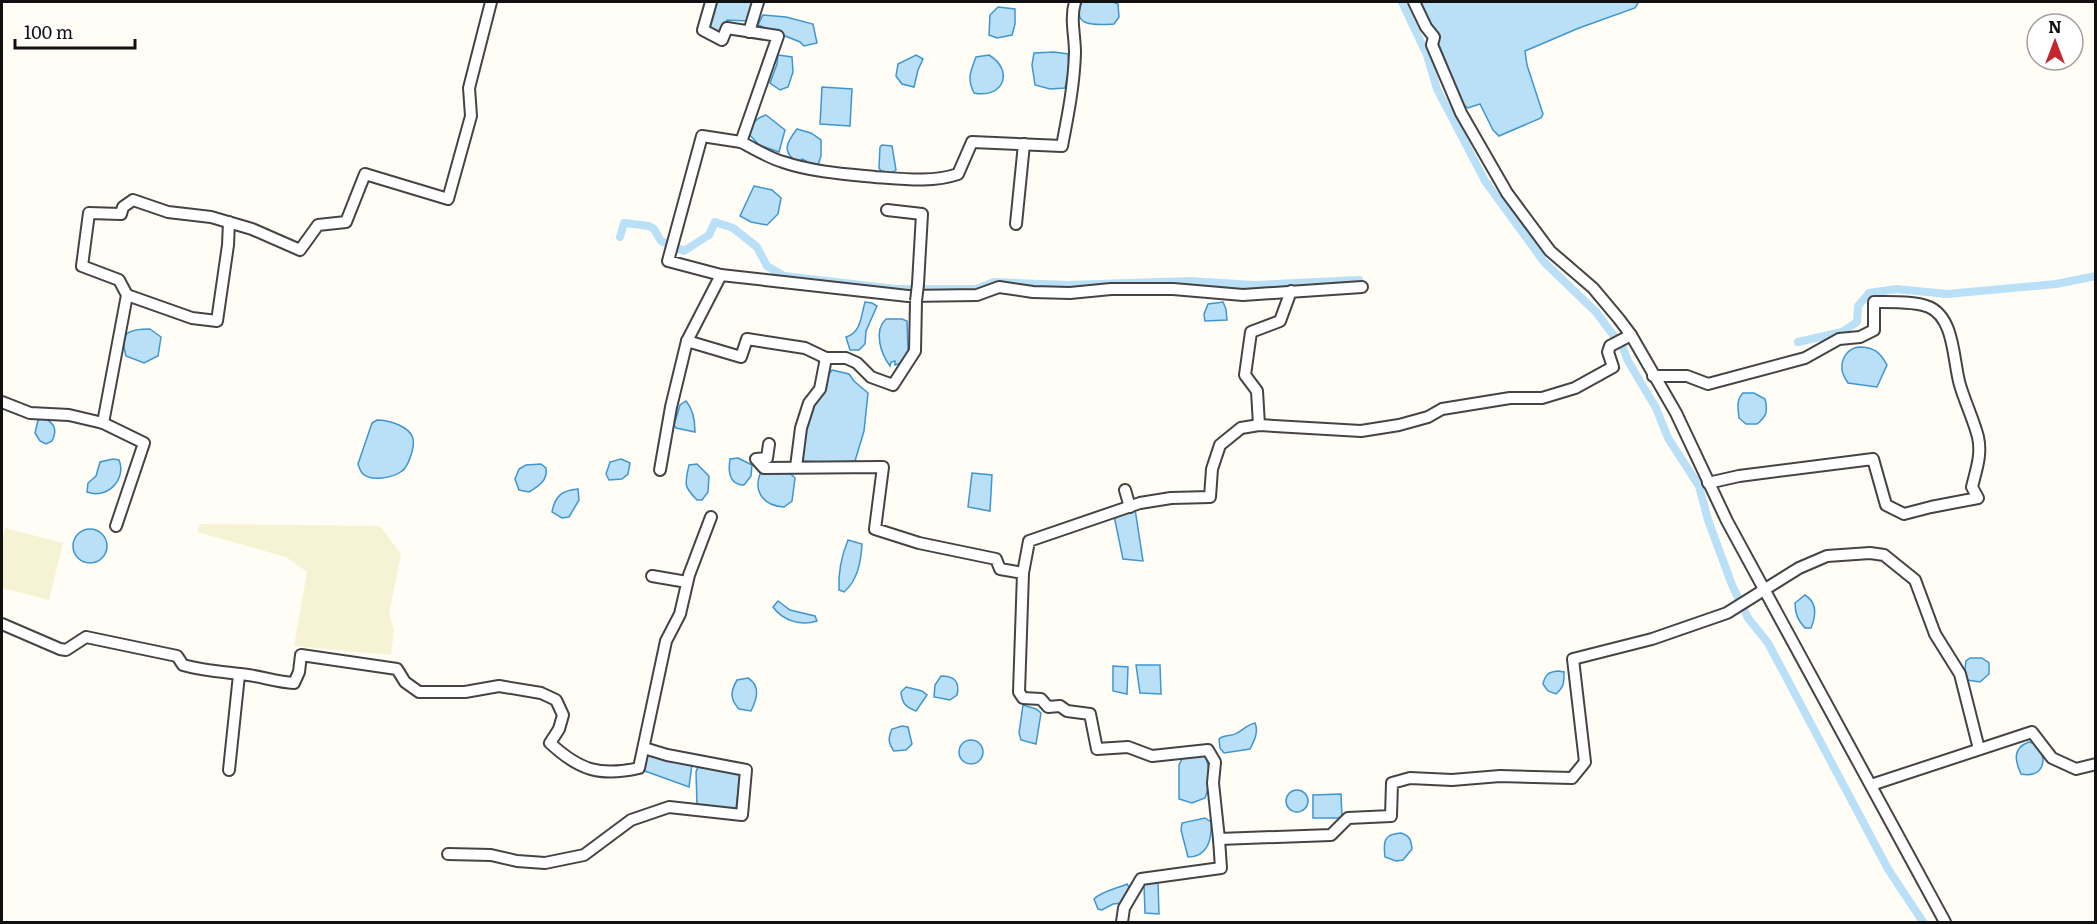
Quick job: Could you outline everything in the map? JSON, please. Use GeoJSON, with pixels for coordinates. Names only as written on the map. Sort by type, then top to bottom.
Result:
{"type":"FeatureCollection","features":[{"type":"Feature","properties":{"kind":"street"},"geometry":{"type":"LineString","coordinates":[[103,423],[127,295],[119,280],[82,266],[89,213],[121,214],[123,207],[133,200],[168,212],[211,217],[229,222],[252,229],[300,250],[318,225],[346,222],[365,174],[448,199],[471,116],[469,88],[491,2]]}},
{"type":"Feature","properties":{"kind":"street"},"geometry":{"type":"LineString","coordinates":[[711,2],[703,30],[722,40],[727,28],[778,36],[741,142]]}},
{"type":"Feature","properties":{"kind":"street"},"geometry":{"type":"LineString","coordinates":[[749,32],[758,2]]}},
{"type":"Feature","properties":{"kind":"street"},"geometry":{"type":"LineString","coordinates":[[1075,2],[1072,14],[1075,51],[1070,110],[1062,146],[972,142],[958,174],[944,179],[899,179],[839,175],[812,170],[782,162],[741,142],[702,135],[668,261],[721,275],[916,297],[977,295],[999,287],[1033,292],[1173,289],[1243,295],[1362,286]]}},
{"type":"Feature","properties":{"kind":"street"},"geometry":{"type":"LineString","coordinates":[[1414,2],[1426,27],[1434,37],[1432,45],[1461,113],[1507,193],[1551,251],[1593,288],[1629,336],[1676,413],[1708,483],[1764,590],[1945,922]]}},
{"type":"Feature","properties":{"kind":"street"},"geometry":{"type":"LineString","coordinates":[[1016,224],[1024,144]]}},
{"type":"Feature","properties":{"kind":"street"},"geometry":{"type":"LineString","coordinates":[[687,341],[741,357],[747,339],[805,348],[826,358],[846,358],[857,363],[871,377],[893,386],[915,351],[922,214],[887,210]]}},
{"type":"Feature","properties":{"kind":"street"},"geometry":{"type":"LineString","coordinates":[[127,295],[192,318],[217,321],[229,222]]}},
{"type":"Feature","properties":{"kind":"street"},"geometry":{"type":"LineString","coordinates":[[660,470],[671,407],[687,341],[721,275]]}},
{"type":"Feature","properties":{"kind":"street"},"geometry":{"type":"LineString","coordinates":[[1259,425],[1257,391],[1245,375],[1251,332],[1280,321],[1291,291]]}},
{"type":"Feature","properties":{"kind":"street"},"geometry":{"type":"LineString","coordinates":[[1653,376],[1687,376],[1708,384],[1805,358],[1839,339],[1860,337],[1874,330],[1874,302],[1901,302],[1929,307],[1942,318],[1951,337],[1959,381],[1978,437],[1979,462],[1972,486],[1978,498],[1904,514],[1886,505],[1873,459],[1739,476],[1708,483]]}},
{"type":"Feature","properties":{"kind":"street"},"geometry":{"type":"LineString","coordinates":[[1122,922],[1124,908],[1141,879],[1221,868],[1213,783],[1215,762],[1208,750],[1152,756],[1128,747],[1097,749],[1090,714],[1067,711],[1060,706],[1048,707],[1041,699],[1023,698],[1019,692],[1023,573],[1029,542],[1130,507],[1171,498],[1210,497],[1212,469],[1220,445],[1242,428],[1259,425],[1361,431],[1399,425],[1428,417],[1443,409],[1510,398],[1542,398],[1575,388],[1613,368],[1608,352],[1610,346],[1629,336]]}},
{"type":"Feature","properties":{"kind":"street"},"geometry":{"type":"LineString","coordinates":[[796,467],[801,428],[809,403],[820,389],[826,358]]}},
{"type":"Feature","properties":{"kind":"street"},"geometry":{"type":"LineString","coordinates":[[2,402],[30,413],[69,415],[103,423],[144,443],[116,526]]}},
{"type":"Feature","properties":{"kind":"street"},"geometry":{"type":"LineString","coordinates":[[769,444],[767,458],[756,459],[764,468],[883,467],[875,529],[919,543],[996,560],[1000,569],[1023,573]]}},
{"type":"Feature","properties":{"kind":"street"},"geometry":{"type":"LineString","coordinates":[[1125,490],[1130,507]]}},
{"type":"Feature","properties":{"kind":"street"},"geometry":{"type":"LineString","coordinates":[[2,624],[60,649],[66,650],[86,637],[177,656],[183,665],[197,669],[294,683],[299,672],[301,655],[397,669],[405,682],[419,692],[465,692],[499,686],[541,693],[556,700],[563,715],[559,729],[550,742],[567,758],[586,768],[608,773],[639,768],[666,641],[680,614],[687,582],[711,517]]}},
{"type":"Feature","properties":{"kind":"street"},"geometry":{"type":"LineString","coordinates":[[1219,840],[1331,835],[1347,818],[1391,816],[1392,783],[1410,777],[1452,780],[1500,776],[1572,777],[1585,762],[1573,660],[1652,639],[1727,613],[1798,568],[1827,556],[1870,553],[1884,555],[1915,580],[1935,634],[1960,674],[1979,749]]}},
{"type":"Feature","properties":{"kind":"street"},"geometry":{"type":"LineString","coordinates":[[652,576],[687,582]]}},
{"type":"Feature","properties":{"kind":"street"},"geometry":{"type":"LineString","coordinates":[[229,770],[239,675]]}},
{"type":"Feature","properties":{"kind":"street"},"geometry":{"type":"LineString","coordinates":[[1870,785],[2032,732],[2052,758],[2076,769],[2096,764]]}},
{"type":"Feature","properties":{"kind":"street"},"geometry":{"type":"LineString","coordinates":[[448,854],[491,855],[517,861],[545,862],[584,855],[631,820],[669,807],[742,815],[746,771],[644,748]]}},
{"type":"Feature","properties":{"kind":"shaded area"},"geometry":{"type":"Polygon","coordinates":[[[200,524],[380,526],[401,554],[389,614],[394,630],[391,655],[294,646],[307,572],[286,557],[197,532],[200,524]]]}},
{"type":"Feature","properties":{"kind":"shaded area"},"geometry":{"type":"Polygon","coordinates":[[[5,528],[63,543],[49,600],[2,588],[2,542],[5,528]]]}},
{"type":"Feature","properties":{"kind":"water"},"geometry":{"type":"Polygon","coordinates":[[[716,2],[752,2],[747,21],[727,20],[720,33],[708,28],[716,2]]]}},
{"type":"Feature","properties":{"kind":"water"},"geometry":{"type":"Polygon","coordinates":[[[1082,2],[1118,4],[1119,17],[1114,24],[1087,23],[1080,17],[1079,10],[1082,2]]]}},
{"type":"Feature","properties":{"kind":"water"},"geometry":{"type":"Polygon","coordinates":[[[1421,2],[1638,3],[1635,8],[1525,51],[1527,65],[1543,114],[1541,118],[1499,136],[1493,130],[1480,104],[1468,108],[1464,105],[1421,2]]]}},
{"type":"Feature","properties":{"kind":"water"},"geometry":{"type":"Polygon","coordinates":[[[998,7],[1015,9],[1012,35],[997,38],[989,35],[990,15],[998,7]]]}},
{"type":"Feature","properties":{"kind":"water"},"geometry":{"type":"Polygon","coordinates":[[[763,15],[786,17],[813,24],[817,43],[804,46],[800,42],[758,25],[763,15]]]}},
{"type":"Feature","properties":{"kind":"water"},"geometry":{"type":"Polygon","coordinates":[[[1034,53],[1068,54],[1069,69],[1065,88],[1050,89],[1035,85],[1032,65],[1034,53]]]}},
{"type":"Feature","properties":{"kind":"water"},"geometry":{"type":"Polygon","coordinates":[[[778,55],[792,57],[793,72],[788,87],[780,90],[770,83],[778,55]]]}},
{"type":"Feature","properties":{"kind":"water"},"geometry":{"type":"Polygon","coordinates":[[[916,55],[923,59],[914,87],[902,84],[896,76],[898,64],[916,55]]]}},
{"type":"Feature","properties":{"kind":"water"},"geometry":{"type":"Polygon","coordinates":[[[989,55],[1002,69],[1002,82],[992,92],[974,93],[970,79],[974,62],[976,57],[989,55]]]}},
{"type":"Feature","properties":{"kind":"water"},"geometry":{"type":"Polygon","coordinates":[[[822,87],[852,89],[850,126],[820,124],[822,87]]]}},
{"type":"Feature","properties":{"kind":"water"},"geometry":{"type":"Polygon","coordinates":[[[766,115],[785,130],[779,152],[759,145],[748,133],[755,121],[766,115]]]}},
{"type":"Feature","properties":{"kind":"water"},"geometry":{"type":"Polygon","coordinates":[[[797,129],[811,133],[821,140],[821,156],[818,165],[807,165],[802,159],[799,163],[788,152],[788,143],[797,129]]]}},
{"type":"Feature","properties":{"kind":"water"},"geometry":{"type":"Polygon","coordinates":[[[882,145],[892,146],[896,170],[890,174],[883,174],[879,168],[882,145]]]}},
{"type":"Feature","properties":{"kind":"water"},"geometry":{"type":"Polygon","coordinates":[[[754,186],[772,190],[781,198],[778,214],[767,225],[751,222],[740,216],[754,186]]]}},
{"type":"Feature","properties":{"kind":"water"},"geometry":{"type":"Polygon","coordinates":[[[865,302],[877,306],[866,331],[865,344],[859,350],[850,350],[846,337],[858,328],[865,302]]]}},
{"type":"Feature","properties":{"kind":"water"},"geometry":{"type":"Polygon","coordinates":[[[1223,302],[1227,320],[1205,321],[1204,314],[1208,304],[1223,302]]]}},
{"type":"Feature","properties":{"kind":"water"},"geometry":{"type":"Polygon","coordinates":[[[886,319],[907,321],[908,351],[905,362],[895,365],[895,361],[891,362],[890,366],[881,349],[879,336],[886,319]]]}},
{"type":"Feature","properties":{"kind":"water"},"geometry":{"type":"Polygon","coordinates":[[[150,329],[161,337],[158,356],[144,363],[126,356],[124,342],[127,334],[131,331],[150,329]]]}},
{"type":"Feature","properties":{"kind":"water"},"geometry":{"type":"Polygon","coordinates":[[[1859,347],[1876,351],[1887,365],[1877,387],[1848,383],[1844,376],[1842,365],[1844,357],[1852,349],[1859,347]]]}},
{"type":"Feature","properties":{"kind":"water"},"geometry":{"type":"Polygon","coordinates":[[[832,370],[849,374],[868,393],[864,431],[855,461],[836,463],[803,461],[804,438],[809,413],[819,390],[832,370]]]}},
{"type":"Feature","properties":{"kind":"water"},"geometry":{"type":"Polygon","coordinates":[[[1743,393],[1754,393],[1765,399],[1766,413],[1757,424],[1746,424],[1739,418],[1738,401],[1743,393]]]}},
{"type":"Feature","properties":{"kind":"water"},"geometry":{"type":"Polygon","coordinates":[[[686,401],[693,415],[695,432],[676,428],[674,425],[680,405],[686,401]]]}},
{"type":"Feature","properties":{"kind":"water"},"geometry":{"type":"Polygon","coordinates":[[[43,417],[52,424],[55,430],[52,441],[46,444],[40,441],[35,433],[38,420],[43,417]]]}},
{"type":"Feature","properties":{"kind":"water"},"geometry":{"type":"Polygon","coordinates":[[[377,420],[391,422],[404,428],[411,434],[413,441],[411,455],[405,468],[382,478],[366,476],[358,464],[372,423],[377,420]]]}},
{"type":"Feature","properties":{"kind":"water"},"geometry":{"type":"Polygon","coordinates":[[[738,458],[752,465],[751,476],[744,485],[732,480],[729,468],[730,459],[738,458]]]}},
{"type":"Feature","properties":{"kind":"water"},"geometry":{"type":"Polygon","coordinates":[[[621,459],[630,463],[628,474],[622,479],[609,480],[606,474],[610,462],[621,459]]]}},
{"type":"Feature","properties":{"kind":"water"},"geometry":{"type":"Polygon","coordinates":[[[119,460],[121,467],[118,481],[102,493],[87,492],[88,483],[96,476],[100,462],[119,460]]]}},
{"type":"Feature","properties":{"kind":"water"},"geometry":{"type":"Polygon","coordinates":[[[541,464],[546,468],[546,476],[542,482],[529,492],[519,490],[515,479],[519,469],[526,465],[541,464]]]}},
{"type":"Feature","properties":{"kind":"water"},"geometry":{"type":"Polygon","coordinates":[[[697,464],[709,476],[708,492],[702,500],[697,500],[686,484],[689,465],[697,464]]]}},
{"type":"Feature","properties":{"kind":"water"},"geometry":{"type":"Polygon","coordinates":[[[790,473],[795,478],[792,501],[784,507],[771,504],[762,497],[758,481],[760,474],[790,473]]]}},
{"type":"Feature","properties":{"kind":"water"},"geometry":{"type":"Polygon","coordinates":[[[972,473],[992,475],[990,511],[968,507],[972,473]]]}},
{"type":"Feature","properties":{"kind":"water"},"geometry":{"type":"Polygon","coordinates":[[[578,489],[579,500],[569,517],[562,518],[552,512],[560,495],[578,489]]]}},
{"type":"Feature","properties":{"kind":"water"},"geometry":{"type":"Polygon","coordinates":[[[1135,509],[1143,561],[1123,559],[1114,516],[1135,509]]]}},
{"type":"Feature","properties":{"kind":"water"},"geometry":{"type":"Polygon","coordinates":[[[90,529],[102,534],[107,546],[102,558],[90,563],[78,558],[73,546],[78,534],[90,529]]]}},
{"type":"Feature","properties":{"kind":"water"},"geometry":{"type":"Polygon","coordinates":[[[848,540],[862,544],[862,550],[856,576],[844,592],[839,590],[839,577],[848,540]]]}},
{"type":"Feature","properties":{"kind":"water"},"geometry":{"type":"Polygon","coordinates":[[[1805,595],[1812,602],[1815,610],[1811,628],[1805,628],[1796,610],[1795,603],[1805,595]]]}},
{"type":"Feature","properties":{"kind":"water"},"geometry":{"type":"Polygon","coordinates":[[[778,601],[790,610],[815,616],[817,621],[805,623],[787,619],[773,607],[778,601]]]}},
{"type":"Feature","properties":{"kind":"water"},"geometry":{"type":"Polygon","coordinates":[[[1970,658],[1982,658],[1989,663],[1989,674],[1980,682],[1967,680],[1966,661],[1970,658]]]}},
{"type":"Feature","properties":{"kind":"water"},"geometry":{"type":"Polygon","coordinates":[[[1136,665],[1160,665],[1161,694],[1140,693],[1136,665]]]}},
{"type":"Feature","properties":{"kind":"water"},"geometry":{"type":"Polygon","coordinates":[[[1113,666],[1128,667],[1127,694],[1113,691],[1113,666]]]}},
{"type":"Feature","properties":{"kind":"water"},"geometry":{"type":"Polygon","coordinates":[[[1564,672],[1564,679],[1562,687],[1556,694],[1548,691],[1543,684],[1548,674],[1564,672]]]}},
{"type":"Feature","properties":{"kind":"water"},"geometry":{"type":"Polygon","coordinates":[[[941,676],[950,677],[957,683],[957,695],[950,700],[934,697],[935,685],[941,676]]]}},
{"type":"Feature","properties":{"kind":"water"},"geometry":{"type":"Polygon","coordinates":[[[748,678],[756,689],[751,711],[739,709],[732,695],[737,680],[748,678]]]}},
{"type":"Feature","properties":{"kind":"water"},"geometry":{"type":"Polygon","coordinates":[[[906,687],[922,691],[927,695],[916,711],[907,706],[902,699],[901,692],[906,687]]]}},
{"type":"Feature","properties":{"kind":"water"},"geometry":{"type":"Polygon","coordinates":[[[1023,705],[1041,713],[1036,744],[1021,740],[1019,733],[1023,705]]]}},
{"type":"Feature","properties":{"kind":"water"},"geometry":{"type":"Polygon","coordinates":[[[1255,723],[1256,733],[1250,749],[1224,753],[1220,748],[1219,739],[1235,734],[1255,723]]]}},
{"type":"Feature","properties":{"kind":"water"},"geometry":{"type":"Polygon","coordinates":[[[908,727],[912,744],[906,750],[894,751],[889,738],[892,729],[908,727]]]}},
{"type":"Feature","properties":{"kind":"water"},"geometry":{"type":"Polygon","coordinates":[[[971,740],[976,741],[982,747],[982,757],[976,763],[971,764],[966,763],[960,757],[959,752],[960,747],[966,741],[971,740]]]}},
{"type":"Feature","properties":{"kind":"water"},"geometry":{"type":"Polygon","coordinates":[[[2029,742],[2036,744],[2043,762],[2039,770],[2028,775],[2021,774],[2016,755],[2020,748],[2029,742]]]}},
{"type":"Feature","properties":{"kind":"water"},"geometry":{"type":"Polygon","coordinates":[[[645,753],[692,764],[689,787],[642,770],[645,753]]]}},
{"type":"Feature","properties":{"kind":"water"},"geometry":{"type":"Polygon","coordinates":[[[1204,754],[1209,776],[1205,798],[1192,803],[1179,799],[1179,765],[1183,757],[1204,754]]]}},
{"type":"Feature","properties":{"kind":"water"},"geometry":{"type":"Polygon","coordinates":[[[698,767],[740,773],[736,809],[697,805],[696,772],[698,767]]]}},
{"type":"Feature","properties":{"kind":"water"},"geometry":{"type":"Polygon","coordinates":[[[1297,790],[1305,793],[1308,801],[1305,809],[1297,812],[1289,809],[1286,801],[1289,793],[1297,790]]]}},
{"type":"Feature","properties":{"kind":"water"},"geometry":{"type":"Polygon","coordinates":[[[1341,794],[1342,818],[1313,818],[1313,795],[1341,794]]]}},
{"type":"Feature","properties":{"kind":"water"},"geometry":{"type":"Polygon","coordinates":[[[1205,818],[1211,822],[1211,835],[1207,846],[1200,854],[1188,857],[1181,830],[1182,823],[1205,818]]]}},
{"type":"Feature","properties":{"kind":"water"},"geometry":{"type":"Polygon","coordinates":[[[1401,833],[1410,839],[1412,849],[1403,860],[1396,861],[1385,857],[1386,839],[1391,835],[1401,833]]]}},
{"type":"Feature","properties":{"kind":"water"},"geometry":{"type":"Polygon","coordinates":[[[1158,882],[1159,914],[1145,913],[1144,884],[1158,882]]]}},
{"type":"Feature","properties":{"kind":"water"},"geometry":{"type":"Polygon","coordinates":[[[1127,884],[1129,887],[1123,903],[1113,904],[1102,910],[1098,909],[1094,899],[1097,896],[1127,884]]]}},
{"type":"Feature","properties":{"kind":"waterway"},"geometry":{"type":"LineString","coordinates":[[1402,2],[1427,55],[1437,89],[1485,181],[1544,262],[1596,312],[1623,348],[1628,361],[1656,408],[1668,438],[1699,486],[1708,520],[1732,585],[1748,618],[1768,643],[1888,869],[1923,922]]}},
{"type":"Feature","properties":{"kind":"waterway"},"geometry":{"type":"LineString","coordinates":[[620,237],[624,223],[649,226],[654,229],[661,241],[684,251],[709,235],[715,222],[733,228],[757,247],[767,266],[784,276],[896,289],[976,289],[994,282],[1068,285],[1189,281],[1254,285],[1359,280]]}},
{"type":"Feature","properties":{"kind":"waterway"},"geometry":{"type":"LineString","coordinates":[[1798,342],[1842,332],[1857,322],[1858,306],[1869,293],[1896,289],[1947,294],[2056,284],[2096,276]]}}]}
